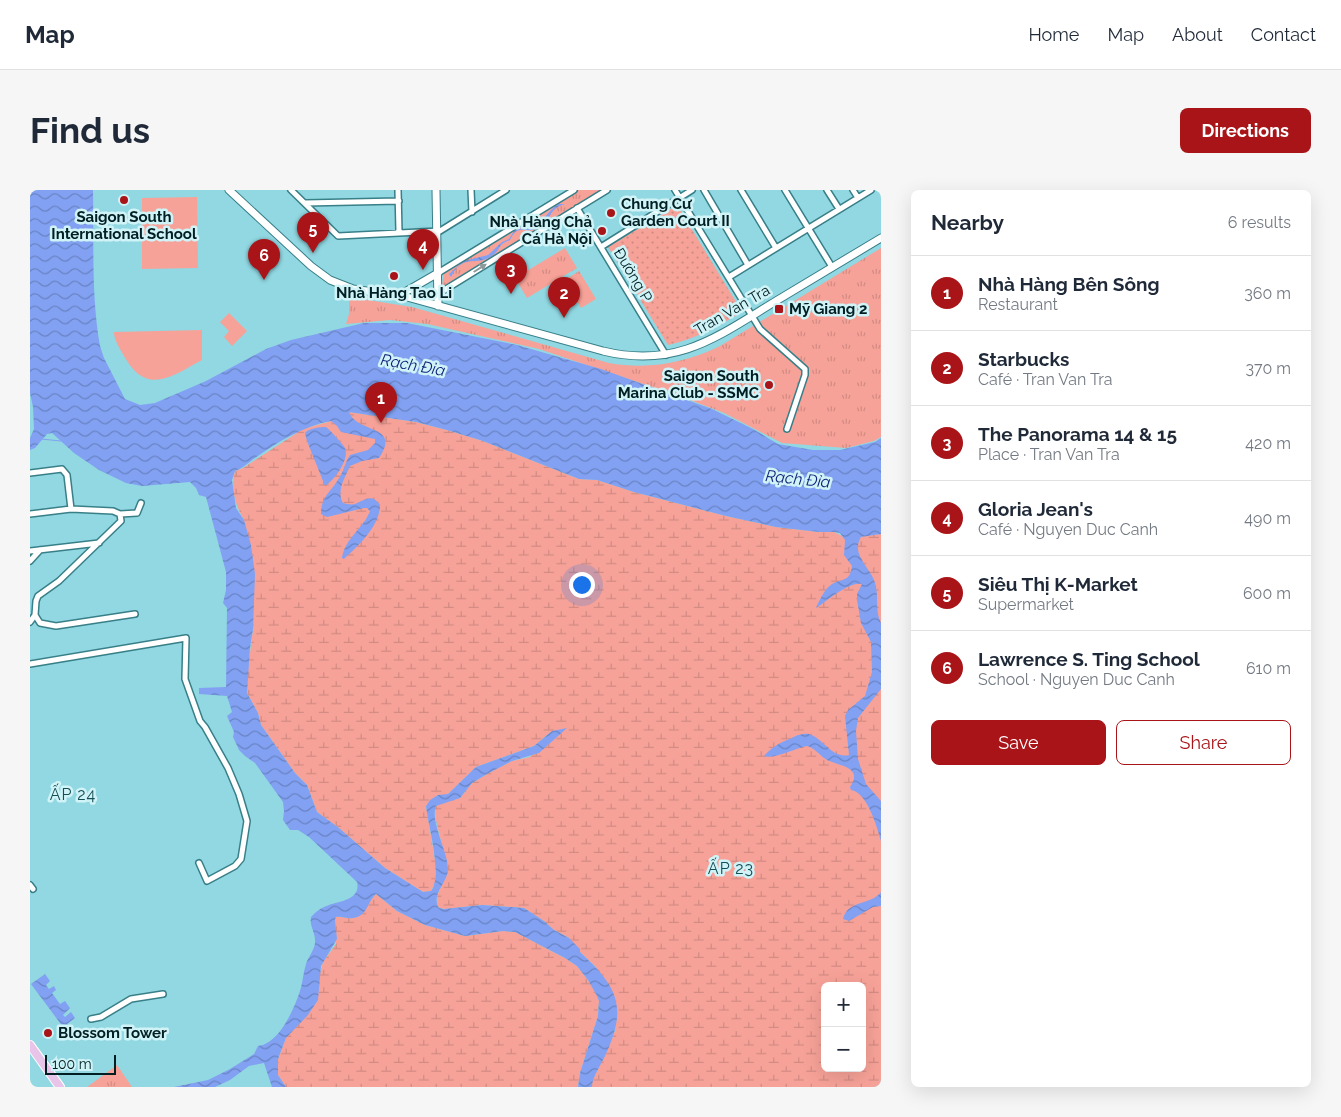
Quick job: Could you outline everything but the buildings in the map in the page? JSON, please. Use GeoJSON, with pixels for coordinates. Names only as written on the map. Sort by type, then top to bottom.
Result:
{"type":"FeatureCollection","features":[{"type":"Feature","properties":{"kind":"main road","name":"Tran Van Tra"},"geometry":{"type":"LineString","coordinates":[[230,190],[324,276],[337,283],[359,291],[400,295],[611,353],[635,356],[666,355],[708,342],[881,238]]}},
{"type":"Feature","properties":{"kind":"main road"},"geometry":{"type":"LineString","coordinates":[[436,190],[438,306]]}},
{"type":"Feature","properties":{"kind":"main road"},"geometry":{"type":"LineString","coordinates":[[400,295],[438,273]]}},
{"type":"Feature","properties":{"kind":"main road"},"geometry":{"type":"LineString","coordinates":[[30,1045],[60,1087]]}},
{"type":"Feature","properties":{"kind":"street"},"geometry":{"type":"LineString","coordinates":[[291,190],[338,236],[443,230],[506,190]]}},
{"type":"Feature","properties":{"kind":"street"},"geometry":{"type":"LineString","coordinates":[[398,190],[399,232]]}},
{"type":"Feature","properties":{"kind":"street"},"geometry":{"type":"LineString","coordinates":[[471,190],[472,212]]}},
{"type":"Feature","properties":{"kind":"street"},"geometry":{"type":"LineString","coordinates":[[438,273],[574,190]]}},
{"type":"Feature","properties":{"kind":"street"},"geometry":{"type":"LineString","coordinates":[[438,294],[607,190]]}},
{"type":"Feature","properties":{"kind":"street"},"geometry":{"type":"LineString","coordinates":[[675,190],[760,329],[806,371],[787,429]]}},
{"type":"Feature","properties":{"kind":"street"},"geometry":{"type":"LineString","coordinates":[[601,247],[692,190]]}},
{"type":"Feature","properties":{"kind":"street"},"geometry":{"type":"LineString","coordinates":[[704,190],[748,265]]}},
{"type":"Feature","properties":{"kind":"street"},"geometry":{"type":"LineString","coordinates":[[741,190],[776,248]]}},
{"type":"Feature","properties":{"kind":"street"},"geometry":{"type":"LineString","coordinates":[[785,190],[832,267]]}},
{"type":"Feature","properties":{"kind":"street"},"geometry":{"type":"LineString","coordinates":[[827,190],[839,209]]}},
{"type":"Feature","properties":{"kind":"street"},"geometry":{"type":"LineString","coordinates":[[853,190],[858,198]]}},
{"type":"Feature","properties":{"kind":"street"},"geometry":{"type":"LineString","coordinates":[[729,277],[871,190]]}},
{"type":"Feature","properties":{"kind":"street"},"geometry":{"type":"LineString","coordinates":[[305,203],[398,201]]}},
{"type":"Feature","properties":{"kind":"street","name":"Đường P"},"geometry":{"type":"LineString","coordinates":[[578,208],[666,355]]}},
{"type":"Feature","properties":{"kind":"street"},"geometry":{"type":"LineString","coordinates":[[30,473],[62,469],[67,475],[71,509]]}},
{"type":"Feature","properties":{"kind":"street"},"geometry":{"type":"LineString","coordinates":[[30,514],[71,509],[113,511],[120,514],[136,513],[141,503]]}},
{"type":"Feature","properties":{"kind":"street"},"geometry":{"type":"LineString","coordinates":[[30,622],[35,615],[38,596],[59,581],[122,521],[120,514]]}},
{"type":"Feature","properties":{"kind":"street"},"geometry":{"type":"LineString","coordinates":[[30,551],[100,543]]}},
{"type":"Feature","properties":{"kind":"street"},"geometry":{"type":"LineString","coordinates":[[30,561],[41,550]]}},
{"type":"Feature","properties":{"kind":"street"},"geometry":{"type":"LineString","coordinates":[[35,615],[40,623],[56,626],[135,614]]}},
{"type":"Feature","properties":{"kind":"street"},"geometry":{"type":"LineString","coordinates":[[30,664],[186,638],[185,679],[200,721],[228,768],[246,812],[247,821],[241,859],[235,866],[207,881],[199,863]]}},
{"type":"Feature","properties":{"kind":"street"},"geometry":{"type":"LineString","coordinates":[[91,1019],[101,1017],[131,999],[163,994]]}},
{"type":"Feature","properties":{"kind":"green space"},"geometry":{"type":"Polygon","coordinates":[[[578,190],[603,190],[446,287],[442,286],[444,272],[578,190]]]}},
{"type":"Feature","properties":{"kind":"green space"},"geometry":{"type":"Polygon","coordinates":[[[197,197],[198,268],[142,269],[142,198],[197,197]]]}},
{"type":"Feature","properties":{"kind":"green space"},"geometry":{"type":"Polygon","coordinates":[[[677,205],[741,310],[740,313],[706,332],[668,345],[608,247],[677,205]]]}},
{"type":"Feature","properties":{"kind":"green space"},"geometry":{"type":"Polygon","coordinates":[[[565,248],[577,268],[527,298],[515,278],[565,248]]]}},
{"type":"Feature","properties":{"kind":"green space"},"geometry":{"type":"Polygon","coordinates":[[[881,248],[881,437],[874,441],[846,448],[782,443],[724,413],[539,349],[427,324],[390,320],[346,324],[349,314],[349,297],[412,307],[609,363],[638,366],[666,364],[693,357],[720,346],[881,248]]]}},
{"type":"Feature","properties":{"kind":"green space"},"geometry":{"type":"Polygon","coordinates":[[[579,271],[596,299],[581,308],[565,280],[579,271]]]}},
{"type":"Feature","properties":{"kind":"green space"},"geometry":{"type":"Polygon","coordinates":[[[579,274],[591,294],[579,301],[568,280],[579,274]]]}},
{"type":"Feature","properties":{"kind":"green space"},"geometry":{"type":"Polygon","coordinates":[[[229,313],[247,331],[232,346],[224,337],[229,331],[220,322],[229,313]]]}},
{"type":"Feature","properties":{"kind":"green space"},"geometry":{"type":"Polygon","coordinates":[[[202,330],[202,360],[169,377],[160,379],[150,379],[141,376],[132,368],[115,338],[114,332],[202,330]]]}},
{"type":"Feature","properties":{"kind":"green space"},"geometry":{"type":"Polygon","coordinates":[[[349,412],[416,422],[483,441],[579,479],[597,480],[634,492],[726,516],[776,527],[834,532],[844,537],[881,534],[881,1087],[592,1087],[592,1081],[615,1031],[617,1013],[596,967],[569,938],[554,930],[524,908],[482,905],[445,909],[439,908],[437,903],[438,894],[448,868],[437,825],[435,808],[439,803],[460,798],[472,783],[487,774],[512,761],[530,757],[552,731],[534,746],[476,767],[448,794],[426,806],[435,860],[435,883],[431,891],[423,892],[385,868],[339,828],[317,812],[307,785],[295,773],[261,725],[258,713],[247,693],[246,686],[253,629],[244,520],[238,508],[233,490],[235,471],[243,468],[303,429],[331,421],[349,412]]]}},
{"type":"Feature","properties":{"kind":"green space"},"geometry":{"type":"Polygon","coordinates":[[[376,894],[397,911],[425,925],[465,936],[503,931],[515,932],[577,966],[588,980],[599,1001],[598,1016],[580,1073],[578,1087],[286,1087],[278,1075],[278,1059],[286,1038],[320,973],[323,962],[336,944],[336,917],[358,917],[364,912],[376,894]]]}},
{"type":"Feature","properties":{"kind":"green space"},"geometry":{"type":"Polygon","coordinates":[[[117,1065],[132,1087],[87,1087],[117,1065]]]}},
{"type":"Feature","properties":{"kind":"water","name":"Rạch Đỉa"},"geometry":{"type":"Polygon","coordinates":[[[30,190],[93,190],[94,288],[100,346],[104,358],[125,399],[140,405],[155,403],[206,381],[266,349],[291,340],[364,323],[407,323],[517,345],[601,369],[712,409],[753,429],[778,444],[813,450],[840,450],[875,442],[881,438],[881,534],[861,537],[858,549],[861,559],[874,580],[877,591],[878,613],[881,623],[881,689],[858,718],[856,731],[858,759],[866,784],[881,801],[881,841],[874,819],[866,803],[857,792],[851,790],[850,787],[854,780],[854,775],[848,768],[827,760],[813,748],[807,746],[779,755],[764,756],[772,748],[783,742],[806,734],[814,736],[838,754],[849,755],[845,716],[848,710],[865,696],[872,672],[871,642],[861,623],[857,600],[857,594],[862,584],[845,588],[816,608],[827,588],[850,575],[852,566],[844,555],[845,540],[840,533],[776,527],[726,516],[634,492],[597,480],[579,479],[483,441],[447,430],[416,422],[349,412],[360,424],[382,434],[385,440],[385,447],[379,458],[362,461],[350,466],[342,484],[340,494],[343,503],[354,504],[371,498],[380,505],[379,513],[372,528],[362,542],[344,559],[342,558],[346,545],[370,511],[364,508],[327,517],[321,514],[321,508],[327,494],[341,475],[350,455],[368,450],[375,443],[375,439],[341,432],[331,421],[321,423],[291,435],[235,471],[232,480],[236,508],[244,520],[251,545],[255,574],[253,629],[247,693],[258,713],[261,725],[295,773],[307,785],[317,812],[339,828],[385,868],[423,892],[431,891],[436,874],[434,850],[426,806],[430,800],[438,795],[448,794],[476,767],[534,746],[552,731],[567,728],[539,753],[512,761],[472,783],[460,798],[436,806],[435,819],[448,868],[446,878],[438,893],[437,903],[439,908],[444,909],[482,905],[524,908],[544,921],[554,930],[569,938],[611,987],[617,1011],[616,1024],[612,1039],[595,1075],[592,1087],[578,1087],[580,1073],[598,1016],[599,1001],[588,980],[577,966],[515,932],[503,931],[465,936],[425,925],[397,911],[376,894],[362,915],[351,918],[336,917],[337,939],[321,966],[318,1000],[308,1015],[286,1038],[278,1059],[278,1075],[286,1087],[272,1087],[264,1063],[249,1066],[230,1080],[215,1087],[174,1087],[208,1080],[254,1054],[258,1046],[266,1044],[273,1039],[290,1016],[301,988],[306,964],[315,939],[311,917],[324,907],[353,896],[356,893],[357,882],[309,837],[298,830],[290,830],[283,820],[283,802],[255,763],[239,750],[233,737],[234,732],[227,716],[232,712],[227,696],[199,694],[199,688],[226,687],[227,608],[223,603],[226,590],[226,572],[206,497],[199,495],[196,488],[190,482],[142,486],[126,483],[99,470],[74,453],[52,433],[47,434],[35,448],[30,450],[30,438],[34,429],[30,393],[30,190]]]}},
{"type":"Feature","properties":{"kind":"water"},"geometry":{"type":"Polygon","coordinates":[[[559,204],[565,204],[556,208],[540,227],[517,231],[510,240],[501,245],[492,256],[486,259],[465,262],[456,269],[451,277],[449,274],[464,261],[488,255],[502,242],[509,239],[514,231],[538,224],[559,204]]]}},
{"type":"Feature","properties":{"kind":"water"},"geometry":{"type":"Polygon","coordinates":[[[326,427],[342,443],[346,453],[343,464],[333,480],[325,486],[305,433],[312,429],[326,427]]]}},
{"type":"Feature","properties":{"kind":"water"},"geometry":{"type":"Polygon","coordinates":[[[881,892],[881,906],[873,907],[849,921],[843,919],[849,909],[872,899],[881,892]]]}},
{"type":"Feature","properties":{"kind":"water"},"geometry":{"type":"Polygon","coordinates":[[[45,974],[50,981],[46,985],[49,989],[54,986],[56,990],[52,993],[60,1004],[65,1001],[70,1008],[63,1015],[65,1017],[71,1012],[75,1018],[63,1027],[31,984],[45,974]]]}},
{"type":"Feature","properties":{"kind":"waterway"},"geometry":{"type":"LineString","coordinates":[[41,439],[61,441]]}},
{"type":"Feature","properties":{"kind":"place","name":"Saigon South International School"},"geometry":{"type":"Point","coordinates":[124,200]}},
{"type":"Feature","properties":{"kind":"place","name":"Chung Cư Garden Court II"},"geometry":{"type":"Point","coordinates":[611,213]}},
{"type":"Feature","properties":{"kind":"place","name":"Nhà Hàng Chả Cá Hà Nội"},"geometry":{"type":"Point","coordinates":[602,231]}},
{"type":"Feature","properties":{"kind":"place","name":"Siêu Thị K-Market"},"geometry":{"type":"Point","coordinates":[313,253]}},
{"type":"Feature","properties":{"kind":"place","name":"Gloria Jean's"},"geometry":{"type":"Point","coordinates":[423,270]}},
{"type":"Feature","properties":{"kind":"place","name":"Nhà Hàng Tao Li"},"geometry":{"type":"Point","coordinates":[394,276]}},
{"type":"Feature","properties":{"kind":"place","name":"Lawrence S. Ting School"},"geometry":{"type":"Point","coordinates":[264,280]}},
{"type":"Feature","properties":{"kind":"place","name":"The Panorama 14 & 15"},"geometry":{"type":"Point","coordinates":[511,294]}},
{"type":"Feature","properties":{"kind":"place","name":"Mỹ Giang 2"},"geometry":{"type":"Point","coordinates":[779,309]}},
{"type":"Feature","properties":{"kind":"place","name":"Starbucks"},"geometry":{"type":"Point","coordinates":[564,318]}},
{"type":"Feature","properties":{"kind":"place","name":"Saigon South Marina Club - SSMC"},"geometry":{"type":"Point","coordinates":[769,385]}},
{"type":"Feature","properties":{"kind":"place","name":"Nhà Hàng Bên Sông"},"geometry":{"type":"Point","coordinates":[381,423]}},
{"type":"Feature","properties":{"kind":"place","name":"Blossom Tower"},"geometry":{"type":"Point","coordinates":[48,1033]}},
{"type":"Feature","properties":{"kind":"district","name":"ẤP 24"},"geometry":{"type":"Point","coordinates":[73,794]}},
{"type":"Feature","properties":{"kind":"district","name":"ẤP 23"},"geometry":{"type":"Point","coordinates":[731,868]}}]}
